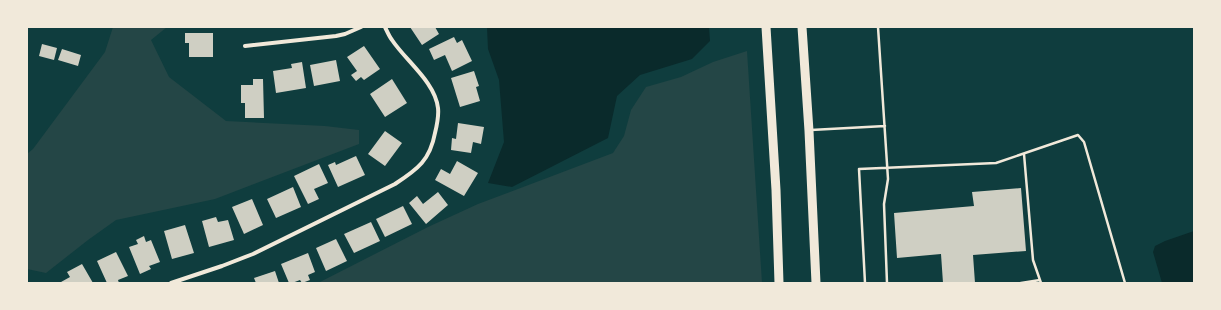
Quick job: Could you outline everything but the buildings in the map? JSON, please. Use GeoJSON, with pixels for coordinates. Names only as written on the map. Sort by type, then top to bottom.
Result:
{"type":"FeatureCollection","features":[{"type":"Feature","properties":{"kind":"highway"},"geometry":{"type":"LineString","coordinates":[[766,27],[780,283]]}},
{"type":"Feature","properties":{"kind":"highway"},"geometry":{"type":"LineString","coordinates":[[802,27],[809,131],[816,283]]}},
{"type":"Feature","properties":{"kind":"street"},"geometry":{"type":"LineString","coordinates":[[245,46],[336,36],[361,27]]}},
{"type":"Feature","properties":{"kind":"street"},"geometry":{"type":"LineString","coordinates":[[171,283],[253,254],[395,184],[423,163],[434,140],[438,119],[438,107],[434,95],[426,81],[392,40],[384,27]]}},
{"type":"Feature","properties":{"kind":"lane"},"geometry":{"type":"LineString","coordinates":[[878,27],[888,168],[888,179],[884,204],[887,283]]}},
{"type":"Feature","properties":{"kind":"lane"},"geometry":{"type":"LineString","coordinates":[[809,131],[885,126]]}},
{"type":"Feature","properties":{"kind":"lane"},"geometry":{"type":"LineString","coordinates":[[865,283],[859,169],[996,163],[1078,135],[1084,142],[1125,283]]}},
{"type":"Feature","properties":{"kind":"lane"},"geometry":{"type":"LineString","coordinates":[[1022,283],[1041,281],[1033,260],[1024,154]]}},
{"type":"Feature","properties":{"kind":"shaded area"},"geometry":{"type":"Polygon","coordinates":[[[113,27],[167,27],[151,40],[169,77],[226,121],[325,126],[359,130],[359,144],[215,199],[116,220],[46,273],[27,269],[27,154],[33,149],[105,52],[113,27]]]}},
{"type":"Feature","properties":{"kind":"shaded area"},"geometry":{"type":"Polygon","coordinates":[[[487,27],[709,27],[710,41],[692,59],[640,75],[617,96],[608,138],[512,187],[488,183],[504,142],[499,80],[488,49],[487,27]]]}},
{"type":"Feature","properties":{"kind":"shaded area"},"geometry":{"type":"Polygon","coordinates":[[[747,51],[762,283],[318,283],[428,227],[478,204],[613,153],[624,136],[631,110],[646,87],[681,77],[713,62],[747,51]]]}},
{"type":"Feature","properties":{"kind":"shaded area"},"geometry":{"type":"Polygon","coordinates":[[[1194,231],[1194,283],[1162,283],[1153,252],[1155,246],[1194,231]]]}}]}
